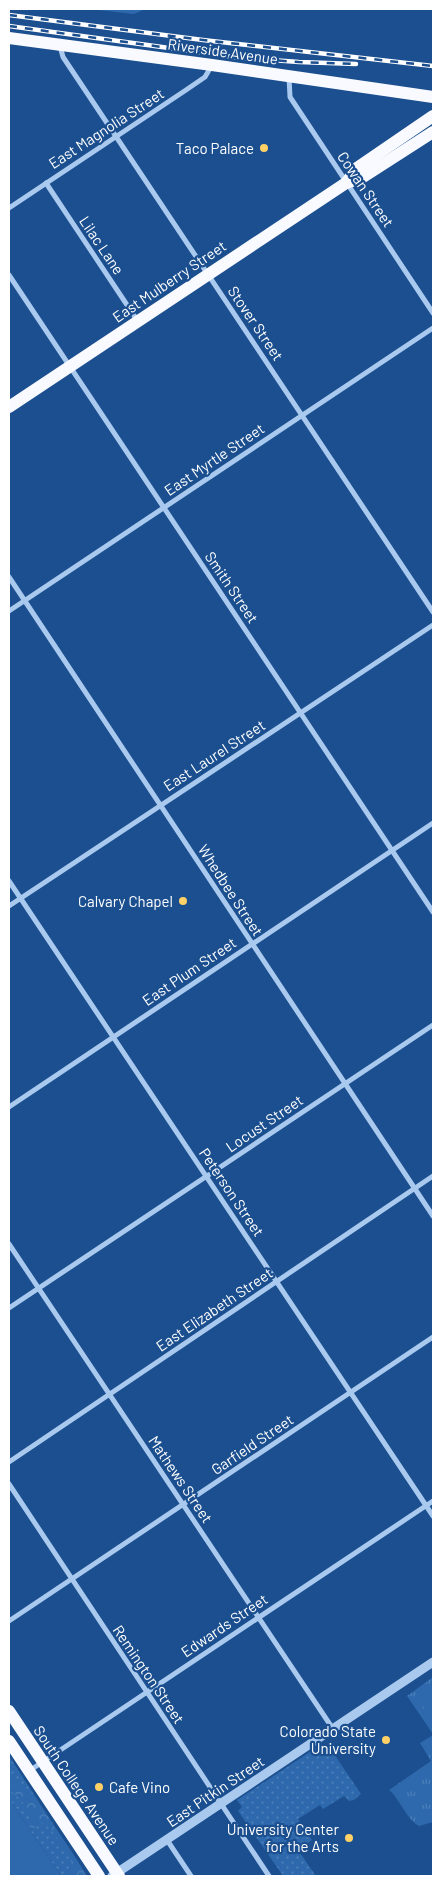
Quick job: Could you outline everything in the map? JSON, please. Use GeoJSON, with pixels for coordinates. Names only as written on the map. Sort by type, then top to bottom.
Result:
{"type":"FeatureCollection","features":[{"type":"Feature","properties":{"kind":"highway","name":"Riverside Avenue"},"geometry":{"type":"LineString","coordinates":[[9,38],[212,64],[433,97]]}},
{"type":"Feature","properties":{"kind":"highway","name":"East Mulberry Street"},"geometry":{"type":"LineString","coordinates":[[346,182],[357,168],[433,116]]}},
{"type":"Feature","properties":{"kind":"highway","name":"East Mulberry Street"},"geometry":{"type":"LineString","coordinates":[[9,407],[346,182],[363,177],[433,132]]}},
{"type":"Feature","properties":{"kind":"highway","name":"South College Avenue"},"geometry":{"type":"LineString","coordinates":[[9,1711],[116,1875]]}},
{"type":"Feature","properties":{"kind":"highway"},"geometry":{"type":"LineString","coordinates":[[9,1741],[99,1876]]}},
{"type":"Feature","properties":{"kind":"street","name":"Stover Street"},"geometry":{"type":"LineString","coordinates":[[60,45],[63,57],[433,612]]}},
{"type":"Feature","properties":{"kind":"street","name":"East Magnolia Street"},"geometry":{"type":"LineString","coordinates":[[9,208],[205,77],[212,64]]}},
{"type":"Feature","properties":{"kind":"street","name":"Cowan Street"},"geometry":{"type":"LineString","coordinates":[[289,76],[290,97],[433,313]]}},
{"type":"Feature","properties":{"kind":"street","name":"Lilac Lane"},"geometry":{"type":"LineString","coordinates":[[46,183],[138,321]]}},
{"type":"Feature","properties":{"kind":"street","name":"Smith Street"},"geometry":{"type":"LineString","coordinates":[[9,275],[433,912]]}},
{"type":"Feature","properties":{"kind":"street","name":"East Myrtle Street"},"geometry":{"type":"LineString","coordinates":[[9,611],[433,328]]}},
{"type":"Feature","properties":{"kind":"street","name":"Whedbee Street"},"geometry":{"type":"LineString","coordinates":[[9,577],[433,1216]]}},
{"type":"Feature","properties":{"kind":"street","name":"East Laurel Street"},"geometry":{"type":"LineString","coordinates":[[9,906],[433,625]]}},
{"type":"Feature","properties":{"kind":"street","name":"East Plum Street"},"geometry":{"type":"LineString","coordinates":[[9,1107],[433,823]]}},
{"type":"Feature","properties":{"kind":"street","name":"Peterson Street"},"geometry":{"type":"LineString","coordinates":[[9,881],[433,1516]]}},
{"type":"Feature","properties":{"kind":"street","name":"Locust Street"},"geometry":{"type":"LineString","coordinates":[[9,1308],[433,1025]]}},
{"type":"Feature","properties":{"kind":"street","name":"East Elizabeth Street"},"geometry":{"type":"LineString","coordinates":[[9,1462],[433,1176]]}},
{"type":"Feature","properties":{"kind":"street","name":"Mathews Street"},"geometry":{"type":"LineString","coordinates":[[9,1244],[333,1729]]}},
{"type":"Feature","properties":{"kind":"street","name":"Garfield Street"},"geometry":{"type":"LineString","coordinates":[[9,1621],[351,1394],[433,1337]]}},
{"type":"Feature","properties":{"kind":"street","name":"Remington Street"},"geometry":{"type":"LineString","coordinates":[[9,1484],[269,1876]]}},
{"type":"Feature","properties":{"kind":"street","name":"Edwards Street"},"geometry":{"type":"LineString","coordinates":[[29,1771],[433,1501]]}},
{"type":"Feature","properties":{"kind":"street","name":"East Pitkin Street"},"geometry":{"type":"LineString","coordinates":[[116,1875],[433,1662]]}},
{"type":"Feature","properties":{"kind":"street"},"geometry":{"type":"LineString","coordinates":[[167,1840],[191,1876]]}},
{"type":"Feature","properties":{"kind":"green space"},"geometry":{"type":"Polygon","coordinates":[[[90,9],[145,9],[134,14],[90,9]]]}},
{"type":"Feature","properties":{"kind":"green space"},"geometry":{"type":"Polygon","coordinates":[[[433,1677],[433,1734],[407,1696],[433,1677]]]}},
{"type":"Feature","properties":{"kind":"green space"},"geometry":{"type":"Polygon","coordinates":[[[422,1691],[433,1709],[433,1722],[416,1696],[422,1691]]]}},
{"type":"Feature","properties":{"kind":"green space"},"geometry":{"type":"Polygon","coordinates":[[[433,1735],[433,1822],[419,1826],[410,1819],[389,1790],[431,1761],[420,1743],[433,1735]]]}},
{"type":"Feature","properties":{"kind":"green space"},"geometry":{"type":"Polygon","coordinates":[[[322,1744],[334,1754],[361,1794],[354,1800],[349,1801],[344,1796],[323,1809],[320,1805],[298,1819],[312,1840],[298,1850],[316,1876],[283,1876],[238,1811],[242,1807],[237,1800],[322,1744]]]}},
{"type":"Feature","properties":{"kind":"green space"},"geometry":{"type":"Polygon","coordinates":[[[9,1756],[86,1876],[61,1876],[9,1799],[9,1756]]]}},
{"type":"Feature","properties":{"kind":"green space"},"geometry":{"type":"Polygon","coordinates":[[[9,1780],[15,1781],[26,1790],[66,1844],[86,1876],[70,1876],[73,1864],[59,1841],[46,1825],[41,1823],[33,1829],[30,1827],[28,1812],[15,1794],[9,1790],[9,1780]]]}},
{"type":"Feature","properties":{"kind":"green space"},"geometry":{"type":"Polygon","coordinates":[[[9,1799],[61,1876],[9,1876],[9,1799]]]}},
{"type":"Feature","properties":{"kind":"railway"},"geometry":{"type":"LineString","coordinates":[[9,15],[203,40],[433,66]]}},
{"type":"Feature","properties":{"kind":"railway"},"geometry":{"type":"LineString","coordinates":[[9,26],[242,58],[356,64]]}},
{"type":"Feature","properties":{"kind":"place","name":"Taco Palace"},"geometry":{"type":"Point","coordinates":[264,148]}},
{"type":"Feature","properties":{"kind":"place","name":"Calvary Chapel"},"geometry":{"type":"Point","coordinates":[183,901]}},
{"type":"Feature","properties":{"kind":"place","name":"Colorado State University"},"geometry":{"type":"Point","coordinates":[386,1740]}},
{"type":"Feature","properties":{"kind":"place","name":"Cafe Vino"},"geometry":{"type":"Point","coordinates":[99,1787]}},
{"type":"Feature","properties":{"kind":"place","name":"University Center for the Arts"},"geometry":{"type":"Point","coordinates":[349,1838]}}]}
